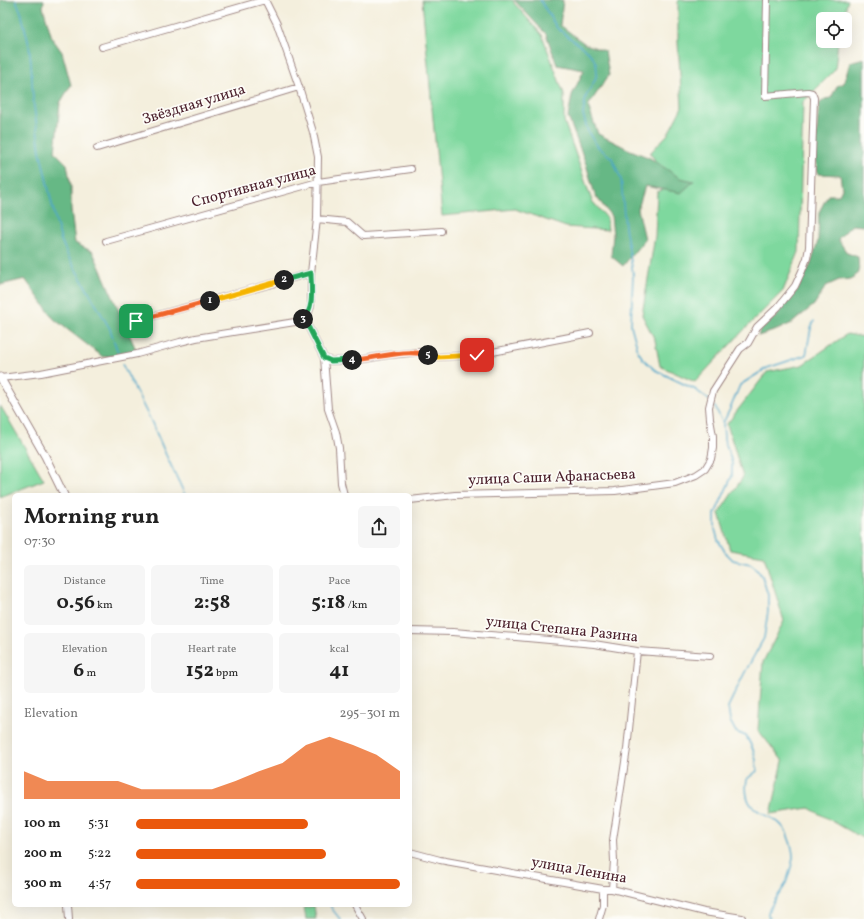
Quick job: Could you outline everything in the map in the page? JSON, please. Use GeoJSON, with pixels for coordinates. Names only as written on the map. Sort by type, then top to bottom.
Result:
{"type":"FeatureCollection","features":[{"type":"Feature","properties":{"kind":"street"},"geometry":{"type":"LineString","coordinates":[[63,493],[42,451],[0,377],[41,373],[137,354],[196,338],[301,321],[306,317],[311,305],[311,273],[317,218],[318,157],[313,132],[300,87],[277,24],[265,0],[102,47]]}},
{"type":"Feature","properties":{"kind":"street","name":"улица Саши Афанасьева"},"geometry":{"type":"LineString","coordinates":[[412,500],[455,494],[616,491],[675,483],[696,475],[705,469],[711,459],[713,448],[709,407],[713,391],[740,350],[748,342],[758,327],[778,307],[795,286],[807,258],[809,247],[814,98],[812,93],[808,92],[765,96],[767,0]]}},
{"type":"Feature","properties":{"kind":"street","name":"Звёздная улица"},"geometry":{"type":"LineString","coordinates":[[97,148],[300,87]]}},
{"type":"Feature","properties":{"kind":"street","name":"Спортивная улица"},"geometry":{"type":"LineString","coordinates":[[106,241],[318,182],[411,169]]}},
{"type":"Feature","properties":{"kind":"street"},"geometry":{"type":"LineString","coordinates":[[317,218],[347,222],[362,236],[441,231]]}},
{"type":"Feature","properties":{"kind":"street"},"geometry":{"type":"LineString","coordinates":[[136,321],[311,273]]}},
{"type":"Feature","properties":{"kind":"street"},"geometry":{"type":"LineString","coordinates":[[301,321],[309,328],[324,358],[328,410],[336,432],[339,448],[341,482],[344,493]]}},
{"type":"Feature","properties":{"kind":"street"},"geometry":{"type":"LineString","coordinates":[[324,358],[331,361],[358,360],[388,354],[420,352],[438,357],[477,355],[590,334]]}},
{"type":"Feature","properties":{"kind":"street","name":"улица Степана Разина"},"geometry":{"type":"LineString","coordinates":[[412,631],[453,632],[516,637],[594,644],[637,651],[710,656]]}},
{"type":"Feature","properties":{"kind":"street"},"geometry":{"type":"LineString","coordinates":[[612,889],[614,861],[613,840],[628,749],[637,651]]}},
{"type":"Feature","properties":{"kind":"street","name":"улица Ленина"},"geometry":{"type":"LineString","coordinates":[[412,853],[440,860],[603,889],[612,889],[704,912],[742,918]]}},
{"type":"Feature","properties":{"kind":"street"},"geometry":{"type":"LineString","coordinates":[[599,919],[603,905],[603,889]]}},
{"type":"Feature","properties":{"kind":"street"},"geometry":{"type":"LineString","coordinates":[[68,907],[69,919]]}},
{"type":"Feature","properties":{"kind":"street"},"geometry":{"type":"LineString","coordinates":[[355,907],[363,919]]}},
{"type":"Feature","properties":{"kind":"green space"},"geometry":{"type":"Polygon","coordinates":[[[0,0],[44,0],[43,7],[52,38],[62,52],[71,85],[60,103],[55,152],[67,164],[71,186],[71,210],[75,243],[93,252],[137,352],[103,357],[54,319],[25,279],[0,285],[0,0]]]}},
{"type":"Feature","properties":{"kind":"green space"},"geometry":{"type":"Polygon","coordinates":[[[422,0],[513,0],[542,35],[564,94],[564,121],[592,201],[606,217],[608,230],[566,227],[515,209],[442,216],[422,0]]]}},
{"type":"Feature","properties":{"kind":"green space"},"geometry":{"type":"Polygon","coordinates":[[[514,0],[563,0],[560,25],[585,44],[605,51],[609,75],[588,106],[598,134],[650,158],[680,178],[694,181],[681,193],[645,186],[638,209],[645,239],[623,266],[611,256],[613,235],[611,216],[595,195],[586,164],[568,117],[572,95],[584,70],[557,65],[546,34],[514,0]]]}},
{"type":"Feature","properties":{"kind":"green space"},"geometry":{"type":"Polygon","coordinates":[[[678,0],[848,0],[845,12],[816,12],[816,48],[837,48],[835,70],[803,102],[799,252],[783,291],[695,382],[660,366],[655,340],[642,315],[655,236],[657,192],[673,186],[650,153],[668,134],[682,107],[678,42],[678,0]]]}},
{"type":"Feature","properties":{"kind":"green space"},"geometry":{"type":"Polygon","coordinates":[[[864,58],[864,226],[852,225],[838,239],[847,253],[858,257],[859,273],[851,279],[839,280],[826,286],[814,305],[792,323],[758,336],[760,330],[776,316],[798,289],[811,264],[818,241],[819,212],[828,195],[839,195],[842,189],[840,175],[818,174],[815,158],[819,104],[825,99],[831,98],[837,86],[844,83],[850,62],[864,58]]]}},
{"type":"Feature","properties":{"kind":"green space"},"geometry":{"type":"Polygon","coordinates":[[[847,334],[864,337],[864,839],[809,808],[771,814],[783,761],[758,730],[763,662],[784,621],[764,556],[730,550],[719,513],[743,477],[727,424],[767,372],[802,365],[847,334]]]}},
{"type":"Feature","properties":{"kind":"green space"},"geometry":{"type":"Polygon","coordinates":[[[0,405],[44,480],[0,497],[0,405]]]}},
{"type":"Feature","properties":{"kind":"green space"},"geometry":{"type":"Polygon","coordinates":[[[314,907],[316,919],[306,919],[304,908],[314,907]]]}},
{"type":"Feature","properties":{"kind":"waterway"},"geometry":{"type":"LineString","coordinates":[[16,0],[21,12],[29,45],[33,99],[40,151],[61,240],[68,256],[110,329],[118,353]]}},
{"type":"Feature","properties":{"kind":"waterway"},"geometry":{"type":"LineString","coordinates":[[540,0],[557,28],[586,50],[596,63],[597,72],[595,80],[586,96],[583,114],[588,132],[598,147],[612,158],[621,179],[625,227],[633,273],[631,325],[638,351],[643,359],[655,370],[696,390],[709,400]]}},
{"type":"Feature","properties":{"kind":"waterway"},"geometry":{"type":"LineString","coordinates":[[769,919],[769,910],[784,887],[793,860],[793,855],[790,841],[784,829],[778,822],[755,809],[749,802],[746,793],[747,779],[757,771],[757,766],[753,749],[746,736],[736,732],[730,721],[728,707],[764,638],[768,611],[768,595],[762,576],[756,568],[751,564],[733,560],[725,552],[718,540],[715,529],[715,514],[732,476],[732,463],[724,439],[723,423],[740,385],[767,368],[806,355],[811,328],[814,321]]}},
{"type":"Feature","properties":{"kind":"waterway"},"geometry":{"type":"LineString","coordinates":[[122,364],[152,423],[184,493]]}},
{"type":"Feature","properties":{"kind":"waterway"},"geometry":{"type":"LineString","coordinates":[[715,407],[723,423]]}},
{"type":"Feature","properties":{"kind":"waterway"},"geometry":{"type":"LineString","coordinates":[[331,907],[340,919]]}},
{"type":"Feature","properties":{"kind":"route"},"geometry":{"type":"LineString","coordinates":[[136,321],[311,273],[311,305],[306,317],[301,321],[309,328],[324,358],[331,361],[358,360],[388,354],[420,352],[438,357],[477,355]]}}]}
